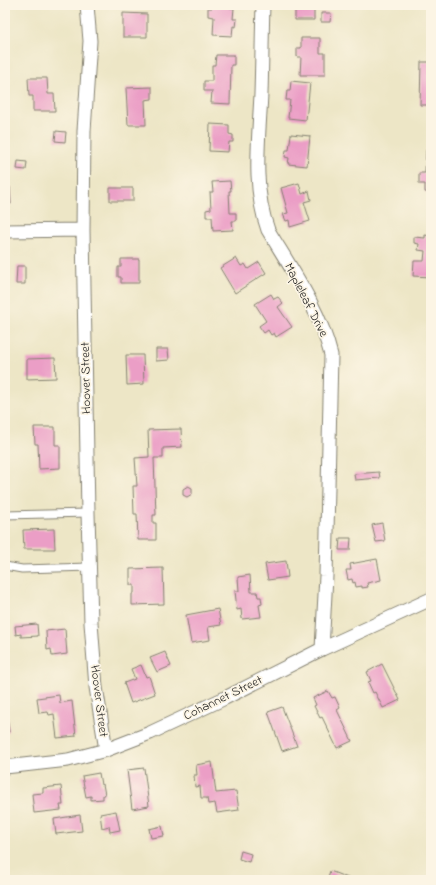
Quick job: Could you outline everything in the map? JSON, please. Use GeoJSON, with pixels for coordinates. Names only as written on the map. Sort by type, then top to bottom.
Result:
{"type":"FeatureCollection","features":[{"type":"Feature","properties":{"kind":"street","name":"Hoover Street"},"geometry":{"type":"LineString","coordinates":[[87,5],[90,41],[84,131],[83,230],[88,513],[91,622],[96,687],[106,750]]}},
{"type":"Feature","properties":{"kind":"street","name":"Mapleleaf Drive"},"geometry":{"type":"LineString","coordinates":[[263,5],[261,92],[257,160],[259,191],[263,216],[268,230],[320,320],[327,337],[331,356],[326,576],[322,649]]}},
{"type":"Feature","properties":{"kind":"street"},"geometry":{"type":"LineString","coordinates":[[5,232],[83,230]]}},
{"type":"Feature","properties":{"kind":"street","name":"Cohannet Street"},"geometry":{"type":"LineString","coordinates":[[5,767],[68,760],[106,750],[150,733],[225,698],[322,649],[431,599]]}},
{"type":"Feature","properties":{"kind":"lane"},"geometry":{"type":"LineString","coordinates":[[5,515],[88,513]]}},
{"type":"Feature","properties":{"kind":"lane"},"geometry":{"type":"LineString","coordinates":[[5,566],[22,569],[90,567]]}},
{"type":"Feature","properties":{"kind":"building"},"geometry":{"type":"Polygon","coordinates":[[[212,5],[230,5],[230,8],[234,8],[233,19],[237,19],[236,27],[233,26],[232,36],[213,35],[214,17],[208,16],[208,8],[212,8],[212,5]]]}},
{"type":"Feature","properties":{"kind":"building"},"geometry":{"type":"Polygon","coordinates":[[[291,5],[314,5],[314,20],[295,20],[295,10],[291,10],[291,5]]]}},
{"type":"Feature","properties":{"kind":"building"},"geometry":{"type":"Polygon","coordinates":[[[123,13],[147,14],[147,37],[123,37],[123,13]]]}},
{"type":"Feature","properties":{"kind":"building"},"geometry":{"type":"Polygon","coordinates":[[[321,13],[331,13],[330,22],[321,22],[321,13]]]}},
{"type":"Feature","properties":{"kind":"building"},"geometry":{"type":"Polygon","coordinates":[[[301,38],[320,38],[320,53],[325,53],[325,75],[300,75],[301,57],[297,57],[297,48],[301,48],[301,38]]]}},
{"type":"Feature","properties":{"kind":"building"},"geometry":{"type":"Polygon","coordinates":[[[216,55],[234,55],[234,65],[231,65],[230,104],[211,103],[212,91],[204,91],[204,81],[212,81],[212,65],[215,65],[216,55]]]}},
{"type":"Feature","properties":{"kind":"building"},"geometry":{"type":"Polygon","coordinates":[[[421,62],[431,62],[431,105],[420,105],[421,62]]]}},
{"type":"Feature","properties":{"kind":"building"},"geometry":{"type":"Polygon","coordinates":[[[28,78],[47,78],[48,94],[54,94],[55,111],[33,111],[33,96],[29,96],[28,78]]]}},
{"type":"Feature","properties":{"kind":"building"},"geometry":{"type":"Polygon","coordinates":[[[291,81],[310,83],[306,120],[288,118],[290,100],[286,100],[287,91],[290,91],[291,81]]]}},
{"type":"Feature","properties":{"kind":"building"},"geometry":{"type":"Polygon","coordinates":[[[152,87],[152,99],[145,100],[146,125],[128,125],[126,88],[152,87]]]}},
{"type":"Feature","properties":{"kind":"building"},"geometry":{"type":"Polygon","coordinates":[[[210,124],[229,125],[229,134],[233,135],[233,142],[229,142],[228,152],[209,151],[210,124]]]}},
{"type":"Feature","properties":{"kind":"building"},"geometry":{"type":"Polygon","coordinates":[[[56,131],[66,132],[65,142],[55,141],[56,131]]]}},
{"type":"Feature","properties":{"kind":"building"},"geometry":{"type":"Polygon","coordinates":[[[291,134],[310,136],[307,166],[288,164],[289,158],[285,157],[286,150],[289,150],[291,134]]]}},
{"type":"Feature","properties":{"kind":"building"},"geometry":{"type":"Polygon","coordinates":[[[426,150],[431,150],[431,193],[425,192],[425,184],[419,184],[419,173],[425,173],[426,150]]]}},
{"type":"Feature","properties":{"kind":"building"},"geometry":{"type":"Polygon","coordinates":[[[18,161],[27,162],[26,170],[17,169],[18,161]]]}},
{"type":"Feature","properties":{"kind":"building"},"geometry":{"type":"Polygon","coordinates":[[[230,181],[230,213],[236,213],[236,221],[232,221],[233,230],[213,231],[212,217],[206,217],[206,210],[211,209],[210,192],[213,192],[212,182],[230,181]]]}},
{"type":"Feature","properties":{"kind":"building"},"geometry":{"type":"Polygon","coordinates":[[[299,183],[302,194],[309,191],[311,200],[304,202],[310,221],[290,227],[289,220],[286,221],[283,214],[288,213],[281,188],[299,183]]]}},
{"type":"Feature","properties":{"kind":"building"},"geometry":{"type":"Polygon","coordinates":[[[10,187],[11,204],[5,205],[5,188],[10,187]]]}},
{"type":"Feature","properties":{"kind":"building"},"geometry":{"type":"Polygon","coordinates":[[[110,188],[133,188],[133,201],[110,201],[110,188]]]}},
{"type":"Feature","properties":{"kind":"building"},"geometry":{"type":"Polygon","coordinates":[[[425,235],[431,236],[431,277],[413,276],[414,261],[424,261],[425,251],[418,250],[419,244],[414,243],[414,237],[425,238],[425,235]]]}},
{"type":"Feature","properties":{"kind":"building"},"geometry":{"type":"Polygon","coordinates":[[[236,258],[241,266],[245,264],[248,269],[259,262],[266,273],[235,293],[220,268],[236,258]]]}},
{"type":"Feature","properties":{"kind":"building"},"geometry":{"type":"Polygon","coordinates":[[[121,259],[139,259],[139,283],[121,283],[121,277],[118,277],[118,267],[121,267],[121,259]]]}},
{"type":"Feature","properties":{"kind":"building"},"geometry":{"type":"Polygon","coordinates":[[[17,266],[25,266],[25,284],[16,284],[17,266]]]}},
{"type":"Feature","properties":{"kind":"building"},"geometry":{"type":"Polygon","coordinates":[[[271,294],[274,299],[278,297],[283,303],[278,307],[292,327],[276,337],[274,333],[271,335],[268,330],[264,333],[259,326],[266,321],[255,304],[271,294]]]}},
{"type":"Feature","properties":{"kind":"building"},"geometry":{"type":"Polygon","coordinates":[[[429,336],[431,336],[431,363],[429,363],[429,336]]]}},
{"type":"Feature","properties":{"kind":"building"},"geometry":{"type":"Polygon","coordinates":[[[156,349],[168,349],[169,360],[156,361],[156,349]]]}},
{"type":"Feature","properties":{"kind":"building"},"geometry":{"type":"Polygon","coordinates":[[[126,355],[143,355],[144,384],[127,385],[126,355]]]}},
{"type":"Feature","properties":{"kind":"building"},"geometry":{"type":"Polygon","coordinates":[[[55,358],[56,378],[27,379],[27,359],[55,358]]]}},
{"type":"Feature","properties":{"kind":"building"},"geometry":{"type":"Polygon","coordinates":[[[34,427],[55,427],[55,445],[60,445],[60,468],[39,469],[38,444],[35,444],[34,427]]]}},
{"type":"Feature","properties":{"kind":"building"},"geometry":{"type":"Polygon","coordinates":[[[181,429],[182,447],[163,448],[163,458],[154,458],[156,515],[153,515],[153,523],[156,523],[156,540],[138,540],[137,514],[134,514],[133,486],[137,486],[135,458],[149,457],[148,430],[181,429]]]}},
{"type":"Feature","properties":{"kind":"building"},"geometry":{"type":"Polygon","coordinates":[[[379,472],[380,478],[355,480],[354,474],[379,472]]]}},
{"type":"Feature","properties":{"kind":"building"},"geometry":{"type":"Polygon","coordinates":[[[188,486],[192,488],[192,494],[187,497],[183,495],[183,489],[188,486]]]}},
{"type":"Feature","properties":{"kind":"building"},"geometry":{"type":"Polygon","coordinates":[[[382,523],[385,541],[376,542],[372,525],[382,523]]]}},
{"type":"Feature","properties":{"kind":"building"},"geometry":{"type":"Polygon","coordinates":[[[54,529],[55,549],[24,549],[23,530],[54,529]]]}},
{"type":"Feature","properties":{"kind":"building"},"geometry":{"type":"Polygon","coordinates":[[[340,538],[351,538],[350,550],[339,550],[340,538]]]}},
{"type":"Feature","properties":{"kind":"building"},"geometry":{"type":"Polygon","coordinates":[[[377,559],[381,580],[367,583],[368,587],[362,588],[362,586],[356,587],[355,582],[353,583],[352,579],[348,580],[346,570],[351,570],[350,564],[377,559]]]}},
{"type":"Feature","properties":{"kind":"building"},"geometry":{"type":"Polygon","coordinates":[[[286,561],[288,577],[268,580],[265,564],[286,561]]]}},
{"type":"Feature","properties":{"kind":"building"},"geometry":{"type":"Polygon","coordinates":[[[163,568],[164,604],[132,605],[134,585],[130,585],[130,569],[163,568]]]}},
{"type":"Feature","properties":{"kind":"building"},"geometry":{"type":"Polygon","coordinates":[[[250,575],[251,592],[257,592],[258,597],[261,597],[262,604],[259,605],[261,617],[242,619],[241,609],[237,610],[235,591],[239,591],[238,577],[250,575]]]}},
{"type":"Feature","properties":{"kind":"building"},"geometry":{"type":"Polygon","coordinates":[[[218,609],[221,625],[208,627],[210,640],[191,643],[186,615],[218,609]]]}},
{"type":"Feature","properties":{"kind":"building"},"geometry":{"type":"Polygon","coordinates":[[[37,624],[38,636],[21,637],[21,634],[16,635],[15,626],[37,624]]]}},
{"type":"Feature","properties":{"kind":"building"},"geometry":{"type":"Polygon","coordinates":[[[65,629],[67,654],[52,656],[51,649],[47,650],[46,631],[65,629]]]}},
{"type":"Feature","properties":{"kind":"building"},"geometry":{"type":"Polygon","coordinates":[[[165,652],[171,666],[157,672],[150,658],[165,652]]]}},
{"type":"Feature","properties":{"kind":"building"},"geometry":{"type":"Polygon","coordinates":[[[382,664],[400,700],[383,708],[368,682],[371,681],[367,672],[382,664]]]}},
{"type":"Feature","properties":{"kind":"building"},"geometry":{"type":"Polygon","coordinates":[[[141,665],[146,677],[149,676],[155,694],[131,703],[124,683],[135,679],[131,669],[141,665]]]}},
{"type":"Feature","properties":{"kind":"building"},"geometry":{"type":"Polygon","coordinates":[[[328,691],[332,698],[335,697],[340,708],[337,710],[352,741],[337,748],[322,717],[320,718],[314,706],[316,705],[313,698],[328,691]]]}},
{"type":"Feature","properties":{"kind":"building"},"geometry":{"type":"Polygon","coordinates":[[[59,695],[60,703],[72,701],[76,736],[57,738],[54,714],[49,715],[48,712],[39,713],[37,698],[59,695]]]}},
{"type":"Feature","properties":{"kind":"building"},"geometry":{"type":"Polygon","coordinates":[[[282,707],[297,746],[282,751],[268,712],[282,707]]]}},
{"type":"Feature","properties":{"kind":"building"},"geometry":{"type":"Polygon","coordinates":[[[5,709],[9,732],[5,733],[5,709]]]}},
{"type":"Feature","properties":{"kind":"building"},"geometry":{"type":"Polygon","coordinates":[[[212,762],[216,793],[236,791],[239,810],[217,813],[215,803],[208,804],[207,798],[201,798],[200,786],[195,787],[194,775],[197,775],[196,765],[212,762]]]}},
{"type":"Feature","properties":{"kind":"building"},"geometry":{"type":"Polygon","coordinates":[[[144,768],[149,806],[132,809],[127,770],[144,768]]]}},
{"type":"Feature","properties":{"kind":"building"},"geometry":{"type":"Polygon","coordinates":[[[99,773],[101,785],[103,784],[105,795],[103,795],[103,799],[91,800],[91,796],[86,797],[82,776],[99,773]]]}},
{"type":"Feature","properties":{"kind":"building"},"geometry":{"type":"Polygon","coordinates":[[[61,786],[63,805],[60,805],[61,810],[34,813],[32,794],[43,793],[43,788],[61,786]]]}},
{"type":"Feature","properties":{"kind":"building"},"geometry":{"type":"Polygon","coordinates":[[[116,811],[120,830],[110,832],[109,826],[102,828],[100,814],[116,811]]]}},
{"type":"Feature","properties":{"kind":"building"},"geometry":{"type":"Polygon","coordinates":[[[80,815],[82,831],[56,834],[54,819],[80,815]]]}},
{"type":"Feature","properties":{"kind":"building"},"geometry":{"type":"Polygon","coordinates":[[[162,826],[164,836],[151,838],[149,829],[162,826]]]}},
{"type":"Feature","properties":{"kind":"building"},"geometry":{"type":"Polygon","coordinates":[[[241,851],[251,854],[249,862],[239,859],[241,851]]]}},
{"type":"Feature","properties":{"kind":"building"},"geometry":{"type":"Polygon","coordinates":[[[330,871],[353,880],[327,880],[330,871]]]}}]}
